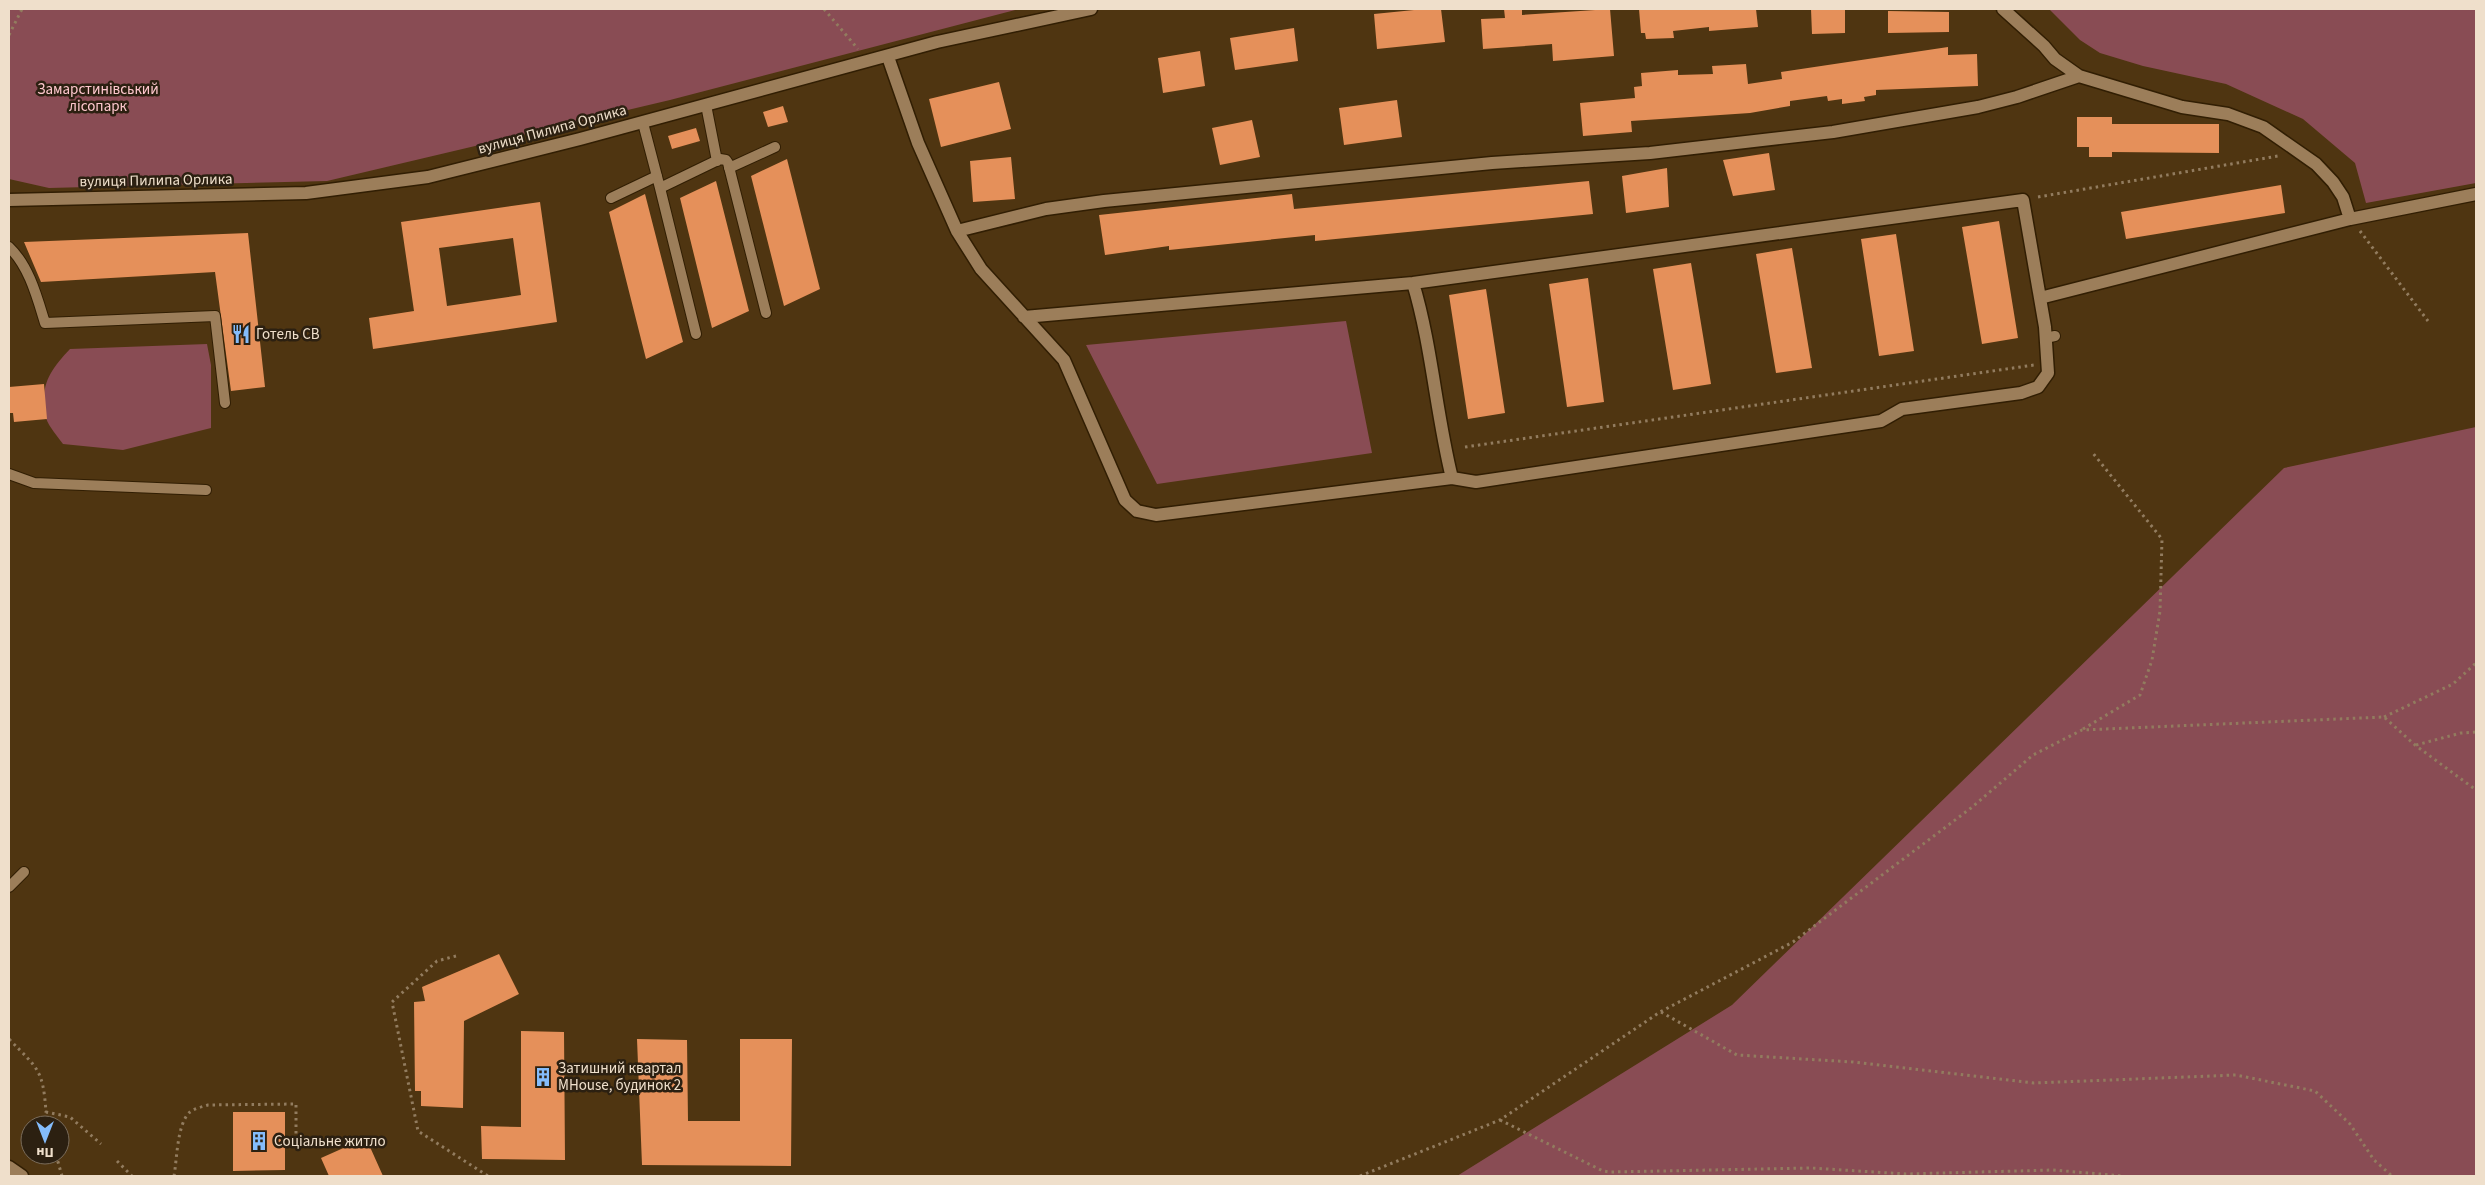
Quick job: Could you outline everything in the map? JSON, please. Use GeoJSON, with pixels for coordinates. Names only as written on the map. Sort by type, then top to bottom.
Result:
{"type":"FeatureCollection","features":[{"type":"Feature","properties":{"kind":"street","name":"вулиця Пилипа Орлика"},"geometry":{"type":"LineString","coordinates":[[9,200],[316,191],[455,171],[870,62],[937,42],[1091,9]]}},
{"type":"Feature","properties":{"kind":"street"},"geometry":{"type":"LineString","coordinates":[[2003,9],[2044,46],[2055,59],[2079,76],[2182,107],[2228,114],[2263,127],[2316,164],[2333,182],[2343,197],[2350,219]]}},
{"type":"Feature","properties":{"kind":"street"},"geometry":{"type":"LineString","coordinates":[[888,57],[918,143],[957,231],[981,269],[1024,317],[1064,360],[1125,500],[1137,511],[1156,515],[1452,478],[1476,482],[1724,443],[1881,421],[1902,409],[2021,393],[2038,387],[2048,372],[2050,337],[2040,298],[2022,200],[1413,283],[1024,317]]}},
{"type":"Feature","properties":{"kind":"street"},"geometry":{"type":"LineString","coordinates":[[957,231],[1046,209],[1104,201],[1492,163],[1650,152],[1833,132],[1978,107],[2017,97],[2079,76]]}},
{"type":"Feature","properties":{"kind":"street"},"geometry":{"type":"LineString","coordinates":[[2040,298],[2350,219],[2476,194]]}},
{"type":"Feature","properties":{"kind":"street"},"geometry":{"type":"LineString","coordinates":[[1413,283],[1421,310],[1441,430],[1452,478]]}},
{"type":"Feature","properties":{"kind":"street"},"geometry":{"type":"LineString","coordinates":[[9,1166],[22,1176]]}},
{"type":"Feature","properties":{"kind":"lane"},"geometry":{"type":"LineString","coordinates":[[706,105],[717,161]]}},
{"type":"Feature","properties":{"kind":"lane"},"geometry":{"type":"LineString","coordinates":[[643,122],[696,334]]}},
{"type":"Feature","properties":{"kind":"lane"},"geometry":{"type":"LineString","coordinates":[[729,168],[775,147]]}},
{"type":"Feature","properties":{"kind":"lane"},"geometry":{"type":"LineString","coordinates":[[660,188],[717,161],[726,160],[766,313]]}},
{"type":"Feature","properties":{"kind":"lane"},"geometry":{"type":"LineString","coordinates":[[610,198],[657,176]]}},
{"type":"Feature","properties":{"kind":"lane"},"geometry":{"type":"LineString","coordinates":[[9,247],[18,255],[36,293],[44,324],[215,316],[225,402]]}},
{"type":"Feature","properties":{"kind":"lane"},"geometry":{"type":"LineString","coordinates":[[9,474],[34,483],[206,490]]}},
{"type":"Feature","properties":{"kind":"lane"},"geometry":{"type":"LineString","coordinates":[[9,887],[24,872]]}},
{"type":"Feature","properties":{"kind":"path"},"geometry":{"type":"LineString","coordinates":[[9,35],[22,9]]}},
{"type":"Feature","properties":{"kind":"path"},"geometry":{"type":"LineString","coordinates":[[824,9],[870,62]]}},
{"type":"Feature","properties":{"kind":"path"},"geometry":{"type":"LineString","coordinates":[[2022,200],[2298,152]]}},
{"type":"Feature","properties":{"kind":"path"},"geometry":{"type":"LineString","coordinates":[[2350,219],[2428,321]]}},
{"type":"Feature","properties":{"kind":"path"},"geometry":{"type":"LineString","coordinates":[[1465,447],[2034,365],[2033,356]]}},
{"type":"Feature","properties":{"kind":"path"},"geometry":{"type":"LineString","coordinates":[[1360,1176],[1500,1120],[1660,1012],[1793,942],[1971,808],[2033,755],[2082,730],[2140,695],[2152,660],[2160,611],[2162,539],[2092,452]]}},
{"type":"Feature","properties":{"kind":"path"},"geometry":{"type":"LineString","coordinates":[[2082,730],[2384,716],[2453,684],[2476,663]]}},
{"type":"Feature","properties":{"kind":"path"},"geometry":{"type":"LineString","coordinates":[[2384,716],[2415,745],[2476,790]]}},
{"type":"Feature","properties":{"kind":"path"},"geometry":{"type":"LineString","coordinates":[[2415,745],[2461,733],[2476,732]]}},
{"type":"Feature","properties":{"kind":"path"},"geometry":{"type":"LineString","coordinates":[[456,956],[437,961],[392,1002],[418,1131],[488,1176]]}},
{"type":"Feature","properties":{"kind":"path"},"geometry":{"type":"LineString","coordinates":[[1660,1012],[1737,1055],[1853,1062],[2034,1083],[2236,1075],[2315,1091],[2350,1124],[2374,1160],[2392,1176]]}},
{"type":"Feature","properties":{"kind":"path"},"geometry":{"type":"LineString","coordinates":[[9,1039],[38,1069],[44,1082],[47,1115]]}},
{"type":"Feature","properties":{"kind":"path"},"geometry":{"type":"LineString","coordinates":[[174,1176],[184,1123],[188,1113],[196,1108],[208,1105],[296,1104],[296,1138]]}},
{"type":"Feature","properties":{"kind":"path"},"geometry":{"type":"LineString","coordinates":[[46,1112],[70,1117],[101,1144]]}},
{"type":"Feature","properties":{"kind":"path"},"geometry":{"type":"LineString","coordinates":[[1500,1120],[1602,1171],[1610,1172],[1811,1168],[1906,1174],[2053,1170],[2123,1176]]}},
{"type":"Feature","properties":{"kind":"path"},"geometry":{"type":"LineString","coordinates":[[117,1161],[132,1176]]}},
{"type":"Feature","properties":{"kind":"green space","name":"Замарстинівський лісопарк"},"geometry":{"type":"Polygon","coordinates":[[[9,9],[1019,9],[670,100],[327,181],[49,188],[9,179],[9,9]]]}},
{"type":"Feature","properties":{"kind":"green space"},"geometry":{"type":"Polygon","coordinates":[[[2049,9],[2476,9],[2476,183],[2366,203],[2355,163],[2303,119],[2226,84],[2143,66],[2100,53],[2080,40],[2049,9]]]}},
{"type":"Feature","properties":{"kind":"green space"},"geometry":{"type":"Polygon","coordinates":[[[1346,321],[1372,453],[1157,484],[1086,345],[1346,321]]]}},
{"type":"Feature","properties":{"kind":"green space"},"geometry":{"type":"Polygon","coordinates":[[[207,344],[211,365],[211,428],[123,450],[63,444],[47,421],[44,407],[45,388],[51,372],[70,349],[207,344]]]}},
{"type":"Feature","properties":{"kind":"green space"},"geometry":{"type":"Polygon","coordinates":[[[2476,427],[2476,1176],[1457,1176],[1732,1005],[2284,468],[2476,427]]]}},
{"type":"Feature","properties":{"kind":"building"},"geometry":{"type":"Polygon","coordinates":[[[1441,9],[1445,42],[1377,49],[1374,14],[1441,9]]]}},
{"type":"Feature","properties":{"kind":"building"},"geometry":{"type":"Polygon","coordinates":[[[1504,9],[1522,9],[1522,15],[1610,9],[1614,56],[1553,61],[1552,44],[1483,49],[1481,19],[1505,18],[1504,9]]]}},
{"type":"Feature","properties":{"kind":"building"},"geometry":{"type":"Polygon","coordinates":[[[1639,9],[1756,9],[1758,27],[1709,31],[1709,27],[1673,31],[1674,38],[1646,39],[1645,33],[1641,33],[1639,9]]]}},
{"type":"Feature","properties":{"kind":"building"},"geometry":{"type":"Polygon","coordinates":[[[1811,9],[1845,9],[1845,33],[1812,34],[1811,9]]]}},
{"type":"Feature","properties":{"kind":"building"},"geometry":{"type":"Polygon","coordinates":[[[1888,11],[1949,12],[1949,32],[1888,33],[1888,11]]]}},
{"type":"Feature","properties":{"kind":"building"},"geometry":{"type":"Polygon","coordinates":[[[1294,28],[1298,61],[1235,70],[1230,38],[1294,28]]]}},
{"type":"Feature","properties":{"kind":"building"},"geometry":{"type":"Polygon","coordinates":[[[1948,47],[1948,55],[1977,54],[1978,86],[1876,90],[1876,95],[1864,97],[1865,101],[1842,104],[1842,99],[1828,101],[1827,96],[1790,101],[1790,106],[1750,113],[1631,121],[1632,132],[1583,136],[1580,103],[1635,98],[1634,87],[1642,86],[1641,73],[1678,70],[1678,75],[1713,74],[1712,66],[1746,64],[1748,84],[1782,79],[1781,72],[1948,47]]]}},
{"type":"Feature","properties":{"kind":"building"},"geometry":{"type":"Polygon","coordinates":[[[1200,51],[1205,86],[1163,93],[1158,58],[1200,51]]]}},
{"type":"Feature","properties":{"kind":"building"},"geometry":{"type":"Polygon","coordinates":[[[999,82],[1011,129],[941,147],[929,99],[999,82]]]}},
{"type":"Feature","properties":{"kind":"building"},"geometry":{"type":"Polygon","coordinates":[[[1397,100],[1402,137],[1344,145],[1339,108],[1397,100]]]}},
{"type":"Feature","properties":{"kind":"building"},"geometry":{"type":"Polygon","coordinates":[[[783,106],[788,122],[768,127],[763,112],[783,106]]]}},
{"type":"Feature","properties":{"kind":"building"},"geometry":{"type":"Polygon","coordinates":[[[2077,117],[2112,117],[2112,124],[2219,124],[2219,153],[2112,152],[2112,157],[2089,157],[2089,147],[2077,147],[2077,117]]]}},
{"type":"Feature","properties":{"kind":"building"},"geometry":{"type":"Polygon","coordinates":[[[1252,120],[1260,157],[1220,165],[1212,128],[1252,120]]]}},
{"type":"Feature","properties":{"kind":"building"},"geometry":{"type":"Polygon","coordinates":[[[696,128],[700,141],[672,149],[668,136],[696,128]]]}},
{"type":"Feature","properties":{"kind":"building"},"geometry":{"type":"Polygon","coordinates":[[[1769,153],[1775,190],[1733,196],[1723,160],[1769,153]]]}},
{"type":"Feature","properties":{"kind":"building"},"geometry":{"type":"Polygon","coordinates":[[[1011,157],[1015,199],[973,202],[970,161],[1011,157]]]}},
{"type":"Feature","properties":{"kind":"building"},"geometry":{"type":"Polygon","coordinates":[[[787,159],[820,289],[784,306],[751,176],[787,159]]]}},
{"type":"Feature","properties":{"kind":"building"},"geometry":{"type":"Polygon","coordinates":[[[1667,168],[1669,207],[1626,213],[1622,176],[1667,168]]]}},
{"type":"Feature","properties":{"kind":"building"},"geometry":{"type":"Polygon","coordinates":[[[716,181],[749,311],[712,328],[680,198],[716,181]]]}},
{"type":"Feature","properties":{"kind":"building"},"geometry":{"type":"Polygon","coordinates":[[[1589,181],[1593,214],[1315,241],[1315,235],[1169,250],[1169,246],[1105,255],[1099,215],[1292,194],[1294,209],[1589,181]]]}},
{"type":"Feature","properties":{"kind":"building"},"geometry":{"type":"Polygon","coordinates":[[[2281,185],[2285,213],[2126,239],[2121,212],[2281,185]]]}},
{"type":"Feature","properties":{"kind":"building"},"geometry":{"type":"Polygon","coordinates":[[[645,194],[683,342],[646,359],[609,212],[645,194]]]}},
{"type":"Feature","properties":{"kind":"building"},"geometry":{"type":"Polygon","coordinates":[[[540,202],[557,322],[373,349],[369,318],[414,311],[401,222],[540,202]],[[513,238],[439,248],[447,306],[521,295],[513,238]]]}},
{"type":"Feature","properties":{"kind":"building"},"geometry":{"type":"Polygon","coordinates":[[[1999,221],[2018,338],[1982,344],[1962,227],[1999,221]]]}},
{"type":"Feature","properties":{"kind":"building"},"geometry":{"type":"Polygon","coordinates":[[[248,233],[265,387],[231,391],[215,272],[41,282],[24,242],[248,233]]]}},
{"type":"Feature","properties":{"kind":"building"},"geometry":{"type":"Polygon","coordinates":[[[1896,234],[1914,351],[1879,356],[1861,239],[1896,234]]]}},
{"type":"Feature","properties":{"kind":"building"},"geometry":{"type":"Polygon","coordinates":[[[1792,248],[1812,368],[1776,373],[1756,254],[1792,248]]]}},
{"type":"Feature","properties":{"kind":"building"},"geometry":{"type":"Polygon","coordinates":[[[1691,263],[1711,384],[1673,390],[1653,269],[1691,263]]]}},
{"type":"Feature","properties":{"kind":"building"},"geometry":{"type":"Polygon","coordinates":[[[1588,278],[1604,402],[1567,407],[1549,284],[1588,278]]]}},
{"type":"Feature","properties":{"kind":"building"},"geometry":{"type":"Polygon","coordinates":[[[1486,289],[1505,413],[1468,419],[1449,295],[1486,289]]]}},
{"type":"Feature","properties":{"kind":"building"},"geometry":{"type":"Polygon","coordinates":[[[44,384],[47,419],[14,422],[13,413],[9,413],[9,387],[44,384]]]}},
{"type":"Feature","properties":{"kind":"building"},"geometry":{"type":"Polygon","coordinates":[[[499,954],[519,994],[464,1021],[463,1108],[421,1106],[421,1091],[415,1091],[414,1002],[425,1001],[422,987],[499,954]]]}},
{"type":"Feature","properties":{"kind":"building","name":"Затишний квартал MHouse, будинок 2"},"geometry":{"type":"Polygon","coordinates":[[[521,1031],[564,1032],[565,1160],[482,1159],[481,1126],[521,1127],[521,1031]]]}},
{"type":"Feature","properties":{"kind":"building"},"geometry":{"type":"Polygon","coordinates":[[[637,1039],[687,1040],[688,1121],[740,1121],[740,1039],[792,1039],[791,1166],[642,1165],[637,1039]]]}},
{"type":"Feature","properties":{"kind":"building","name":"Соціальне житло"},"geometry":{"type":"Polygon","coordinates":[[[233,1112],[285,1112],[285,1170],[233,1171],[233,1112]]]}},
{"type":"Feature","properties":{"kind":"building"},"geometry":{"type":"Polygon","coordinates":[[[366,1138],[383,1176],[329,1176],[321,1158],[366,1138]]]}},
{"type":"Feature","properties":{"kind":"place","name":"Готель СВ"},"geometry":{"type":"Point","coordinates":[241,334]}},
{"type":"Feature","properties":{"kind":"place","name":"Затишний квартал MHouse, будинок 2"},"geometry":{"type":"Point","coordinates":[543,1077]}},
{"type":"Feature","properties":{"kind":"place","name":"Соціальне житло"},"geometry":{"type":"Point","coordinates":[259,1141]}}]}
